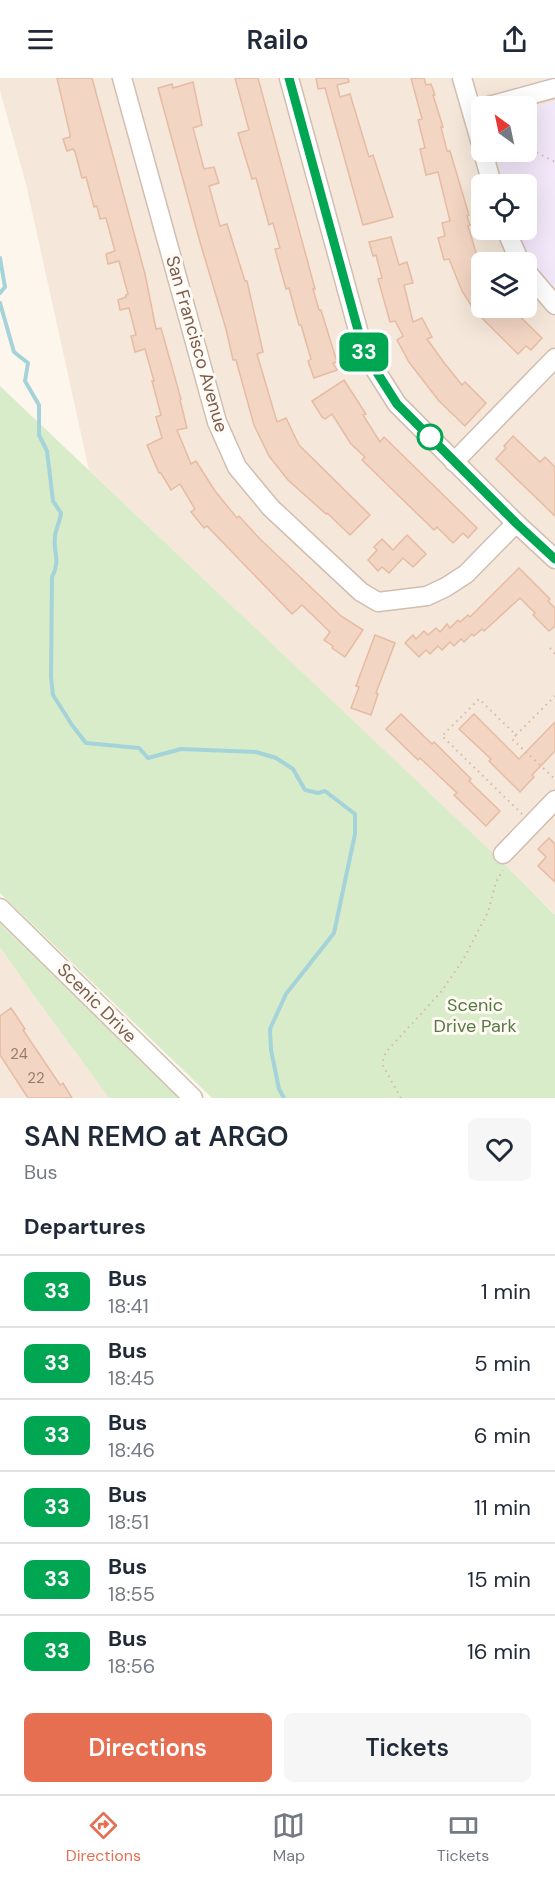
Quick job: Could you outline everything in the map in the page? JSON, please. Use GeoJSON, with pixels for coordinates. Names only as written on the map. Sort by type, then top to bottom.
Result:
{"type":"FeatureCollection","features":[{"type":"Feature","properties":{"kind":"street","name":"San Francisco Avenue"},"geometry":{"type":"LineString","coordinates":[[122,78],[217,422],[237,467],[258,494],[361,592],[378,602],[427,596],[446,587],[466,574],[516,523]]}},
{"type":"Feature","properties":{"kind":"street"},"geometry":{"type":"LineString","coordinates":[[289,78],[364,352],[397,404],[555,559]]}},
{"type":"Feature","properties":{"kind":"street"},"geometry":{"type":"LineString","coordinates":[[462,78],[471,99]]}},
{"type":"Feature","properties":{"kind":"street"},"geometry":{"type":"LineString","coordinates":[[526,96],[555,88]]}},
{"type":"Feature","properties":{"kind":"street"},"geometry":{"type":"LineString","coordinates":[[537,284],[555,305]]}},
{"type":"Feature","properties":{"kind":"street"},"geometry":{"type":"LineString","coordinates":[[454,462],[555,358]]}},
{"type":"Feature","properties":{"kind":"street"},"geometry":{"type":"LineString","coordinates":[[503,854],[555,800]]}},
{"type":"Feature","properties":{"kind":"street","name":"Scenic Drive"},"geometry":{"type":"LineString","coordinates":[[0,908],[193,1098]]}},
{"type":"Feature","properties":{"kind":"path"},"geometry":{"type":"LineString","coordinates":[[537,153],[555,162]]}},
{"type":"Feature","properties":{"kind":"path"},"geometry":{"type":"LineString","coordinates":[[550,648],[555,654]]}},
{"type":"Feature","properties":{"kind":"path"},"geometry":{"type":"LineString","coordinates":[[555,696],[512,740],[555,779]]}},
{"type":"Feature","properties":{"kind":"path"},"geometry":{"type":"LineString","coordinates":[[516,735],[479,699],[442,736],[524,816]]}},
{"type":"Feature","properties":{"kind":"path"},"geometry":{"type":"LineString","coordinates":[[401,1098],[384,1066],[383,1060],[386,1052],[441,992],[463,960],[488,912],[496,882],[507,864],[503,854]]}},
{"type":"Feature","properties":{"kind":"shaded area"},"geometry":{"type":"Polygon","coordinates":[[[0,78],[555,78],[555,101],[537,106],[537,96],[471,96],[471,162],[497,162],[501,174],[471,174],[471,240],[520,240],[526,252],[471,252],[471,318],[537,318],[537,270],[555,290],[555,914],[89,470],[26,184],[0,91],[0,78]]]}},
{"type":"Feature","properties":{"kind":"shaded area"},"geometry":{"type":"Polygon","coordinates":[[[555,101],[555,290],[537,270],[537,252],[526,252],[520,240],[537,240],[537,174],[501,174],[497,162],[537,162],[537,106],[555,101]]]}},
{"type":"Feature","properties":{"kind":"shaded area"},"geometry":{"type":"Polygon","coordinates":[[[0,947],[30,990],[109,1098],[0,1098],[0,947]]]}},
{"type":"Feature","properties":{"kind":"green space","name":"Scenic Drive Park"},"geometry":{"type":"Polygon","coordinates":[[[0,386],[499,859],[555,915],[555,1098],[212,1098],[0,893],[0,386]]]}},
{"type":"Feature","properties":{"kind":"green space"},"geometry":{"type":"Polygon","coordinates":[[[0,923],[179,1098],[109,1098],[0,947],[0,923]]]}},
{"type":"Feature","properties":{"kind":"building"},"geometry":{"type":"Polygon","coordinates":[[[57,78],[92,78],[145,274],[156,329],[161,328],[181,399],[187,428],[177,430],[191,464],[196,461],[215,491],[237,518],[239,516],[341,616],[363,630],[345,657],[324,640],[330,632],[302,605],[292,614],[207,526],[204,528],[191,512],[195,509],[180,484],[171,490],[159,473],[147,445],[162,438],[156,417],[161,415],[152,381],[154,381],[145,349],[135,352],[131,336],[136,335],[129,308],[120,310],[118,300],[128,294],[119,261],[108,264],[106,254],[115,251],[106,218],[100,219],[97,206],[94,207],[86,177],[82,178],[75,152],[73,149],[67,151],[63,139],[70,137],[70,134],[57,78]]]}},
{"type":"Feature","properties":{"kind":"building"},"geometry":{"type":"Polygon","coordinates":[[[235,78],[258,78],[315,289],[313,289],[337,362],[333,363],[337,370],[314,378],[301,325],[299,325],[289,288],[286,289],[275,249],[280,248],[273,223],[269,225],[256,178],[252,179],[238,133],[249,130],[235,78]]]}},
{"type":"Feature","properties":{"kind":"building"},"geometry":{"type":"Polygon","coordinates":[[[316,78],[348,78],[349,82],[337,85],[340,97],[350,94],[369,157],[373,155],[393,217],[363,225],[325,88],[318,89],[316,78]]]}},
{"type":"Feature","properties":{"kind":"building"},"geometry":{"type":"Polygon","coordinates":[[[411,78],[424,78],[426,85],[431,84],[447,151],[450,151],[469,215],[467,216],[470,225],[468,226],[476,252],[471,252],[471,305],[462,291],[449,259],[444,260],[438,238],[445,236],[442,223],[450,221],[438,172],[426,175],[420,149],[425,148],[418,120],[422,119],[411,78]]]}},
{"type":"Feature","properties":{"kind":"building"},"geometry":{"type":"Polygon","coordinates":[[[193,82],[202,125],[193,128],[204,169],[214,167],[219,183],[209,186],[220,226],[227,224],[245,281],[247,281],[263,352],[257,354],[277,422],[286,418],[299,445],[370,515],[350,535],[288,480],[269,456],[254,425],[236,360],[233,360],[158,88],[172,84],[173,88],[193,82]]]}},
{"type":"Feature","properties":{"kind":"building"},"geometry":{"type":"Polygon","coordinates":[[[391,237],[399,265],[407,262],[413,283],[404,285],[413,322],[422,318],[432,337],[427,339],[445,364],[462,385],[465,382],[486,403],[465,426],[439,401],[409,362],[397,340],[403,336],[395,321],[390,322],[378,279],[382,278],[376,255],[373,256],[369,242],[391,237]]]}},
{"type":"Feature","properties":{"kind":"building"},"geometry":{"type":"Polygon","coordinates":[[[482,318],[521,318],[542,338],[531,350],[526,346],[518,354],[482,318]]]}},
{"type":"Feature","properties":{"kind":"building"},"geometry":{"type":"Polygon","coordinates":[[[344,380],[366,414],[363,415],[380,442],[384,437],[477,528],[468,538],[463,533],[453,543],[437,527],[434,530],[362,460],[365,457],[351,444],[332,414],[325,419],[322,417],[312,401],[344,380]]]}},
{"type":"Feature","properties":{"kind":"building"},"geometry":{"type":"Polygon","coordinates":[[[513,436],[540,462],[545,457],[555,467],[555,516],[496,459],[513,436]]]}},
{"type":"Feature","properties":{"kind":"building"},"geometry":{"type":"Polygon","coordinates":[[[407,535],[426,554],[413,567],[403,558],[389,573],[382,567],[378,571],[368,560],[377,550],[374,547],[382,539],[393,550],[407,535]]]}},
{"type":"Feature","properties":{"kind":"building"},"geometry":{"type":"Polygon","coordinates":[[[519,568],[550,599],[548,601],[555,608],[555,626],[549,631],[520,598],[484,631],[482,629],[474,636],[472,634],[464,642],[461,639],[454,646],[450,642],[442,650],[438,646],[430,654],[426,650],[419,657],[405,643],[413,635],[416,639],[424,631],[428,635],[436,628],[440,632],[447,624],[450,628],[458,620],[460,622],[468,615],[470,617],[519,568]]]}},
{"type":"Feature","properties":{"kind":"building"},"geometry":{"type":"Polygon","coordinates":[[[375,635],[395,643],[376,693],[378,694],[371,715],[351,708],[359,687],[356,686],[375,635]]]}},
{"type":"Feature","properties":{"kind":"building"},"geometry":{"type":"Polygon","coordinates":[[[401,714],[432,744],[434,742],[500,811],[486,826],[454,795],[457,793],[386,729],[401,714]]]}},
{"type":"Feature","properties":{"kind":"building"},"geometry":{"type":"Polygon","coordinates":[[[474,714],[519,759],[555,722],[555,751],[532,775],[534,777],[520,792],[489,761],[491,759],[459,729],[474,714]]]}},
{"type":"Feature","properties":{"kind":"building"},"geometry":{"type":"Polygon","coordinates":[[[549,838],[555,844],[555,882],[538,866],[546,857],[538,849],[549,838]]]}},
{"type":"Feature","properties":{"kind":"building"},"geometry":{"type":"Polygon","coordinates":[[[11,1008],[60,1085],[63,1083],[72,1098],[28,1098],[0,1055],[0,1016],[11,1008]]]}},
{"type":"Feature","properties":{"kind":"waterway"},"geometry":{"type":"LineString","coordinates":[[0,258],[5,287],[0,293]]}},
{"type":"Feature","properties":{"kind":"waterway"},"geometry":{"type":"LineString","coordinates":[[0,303],[14,352],[28,363],[25,381],[39,405],[39,435],[47,451],[53,501],[61,513],[55,534],[56,561],[52,577],[51,677],[53,695],[72,725],[86,743],[139,748],[148,758],[181,749],[256,752],[276,758],[293,769],[305,790],[318,793],[325,791],[355,814],[355,834],[334,933],[286,994],[270,1029],[271,1050],[279,1089],[284,1098]]}},
{"type":"Feature","properties":{"kind":"bus line","name":"33"},"geometry":{"type":"LineString","coordinates":[[289,78],[364,352],[397,404],[555,559]]}}]}
